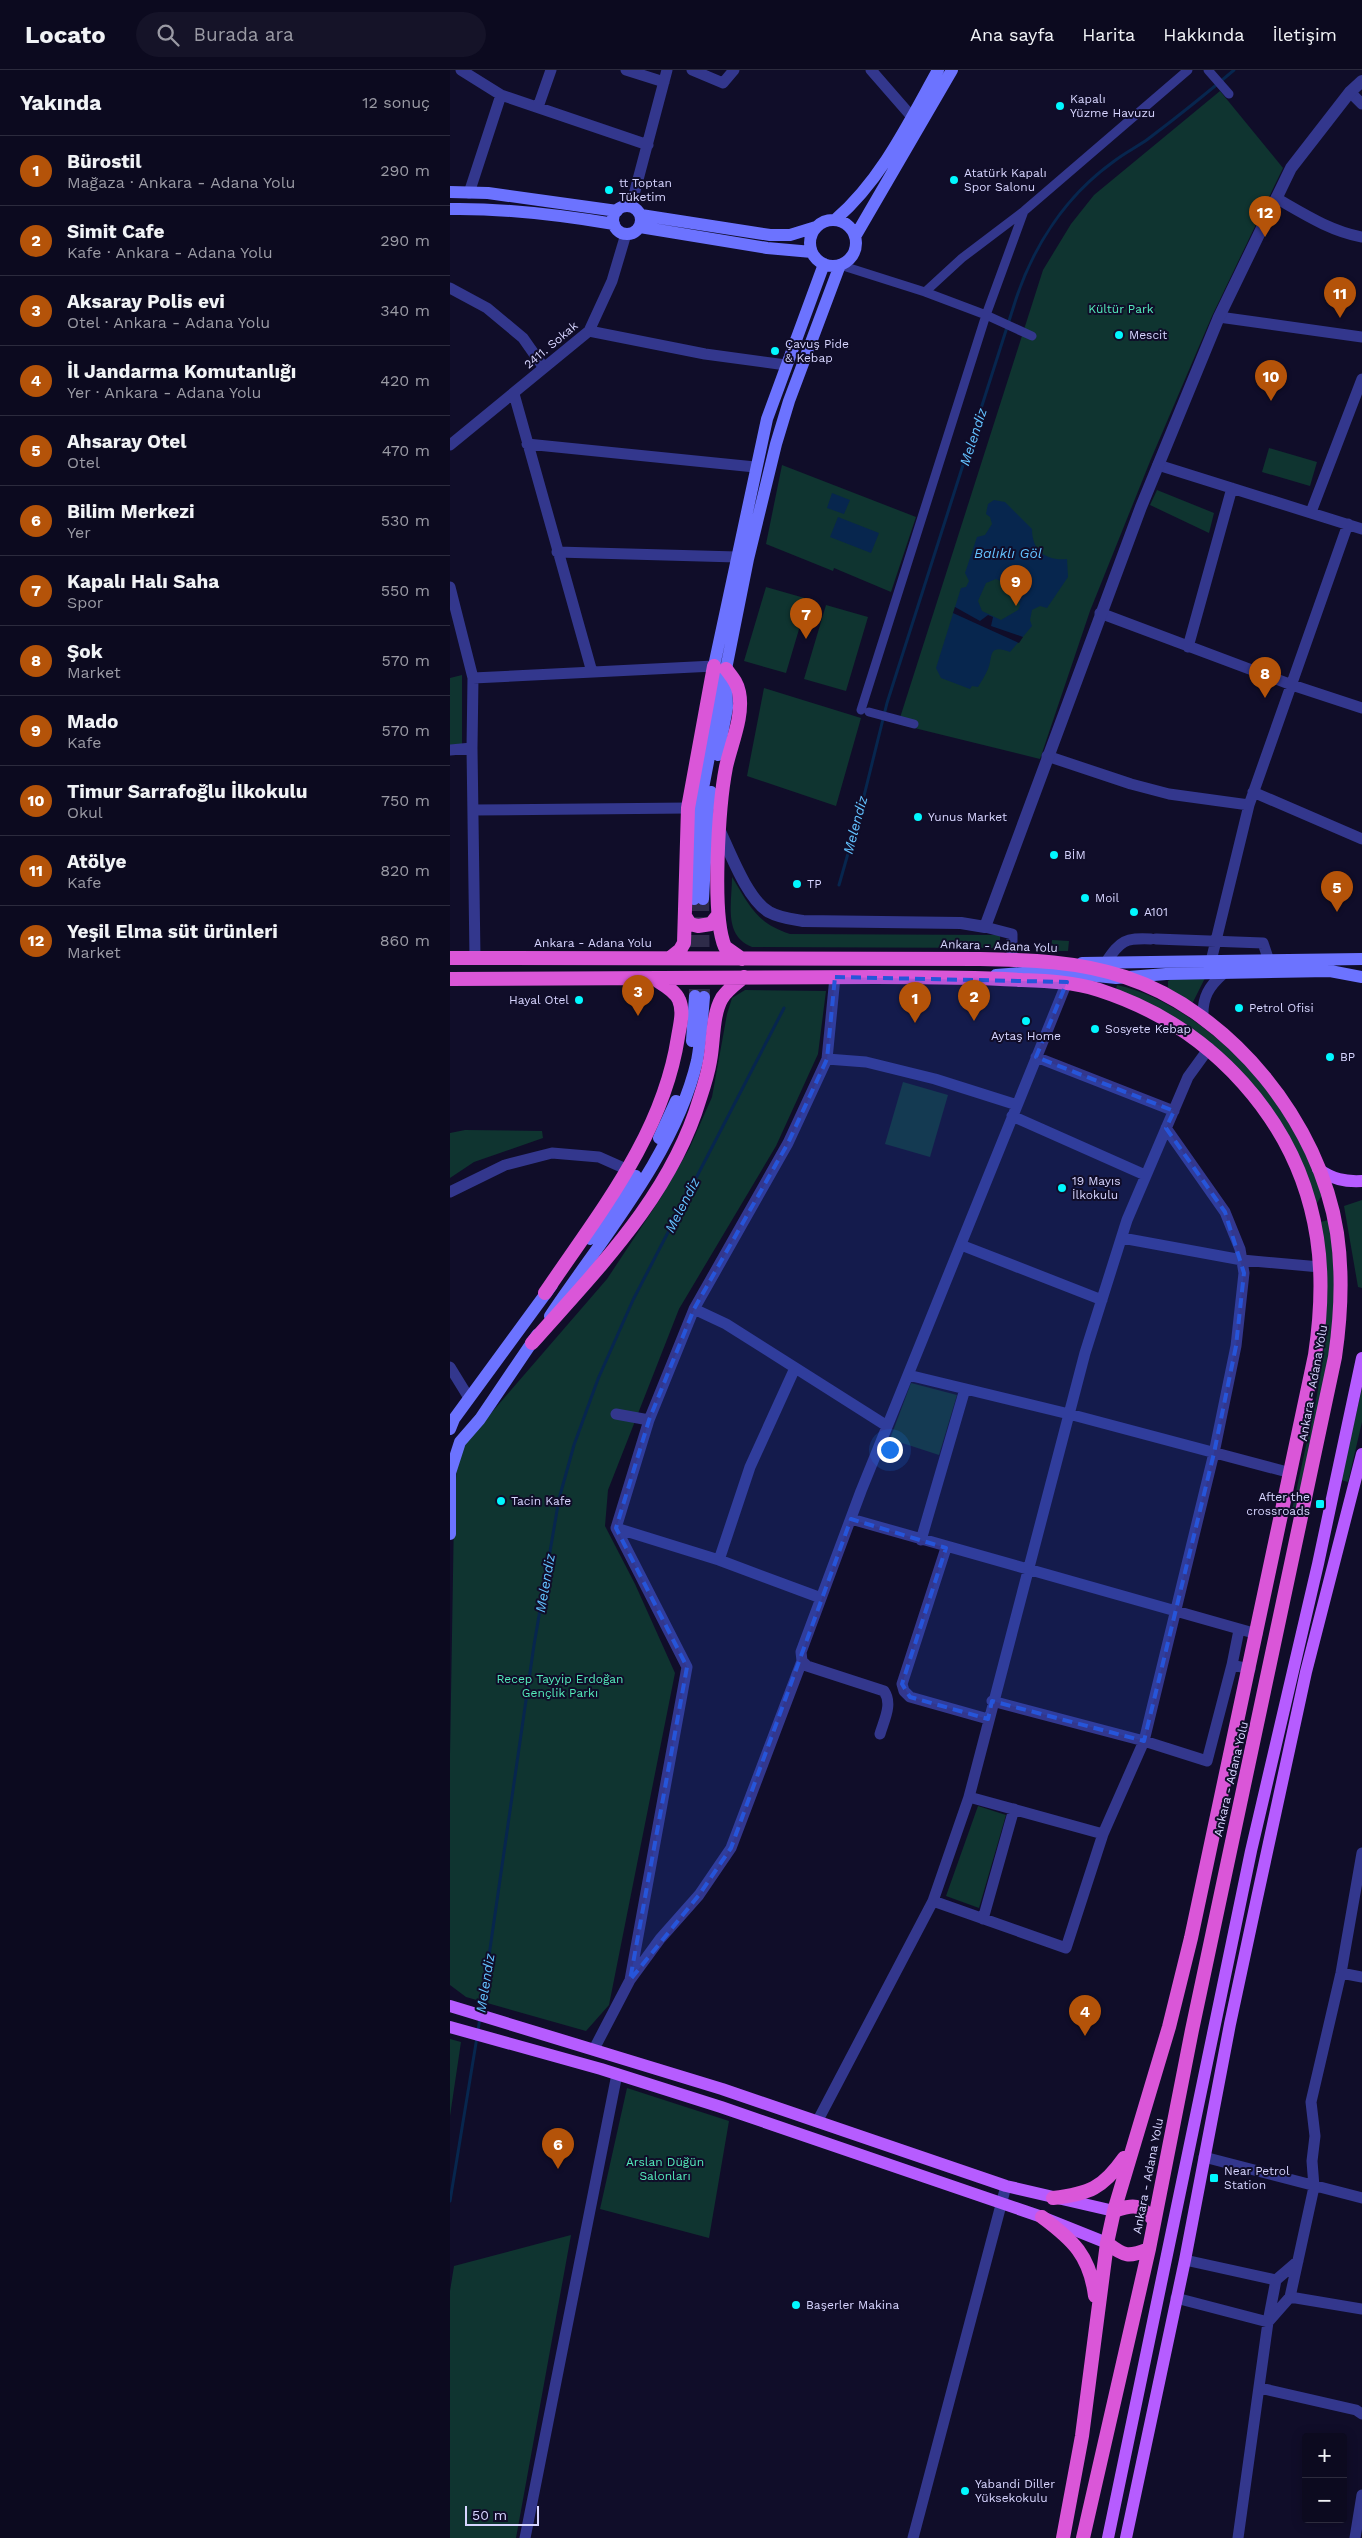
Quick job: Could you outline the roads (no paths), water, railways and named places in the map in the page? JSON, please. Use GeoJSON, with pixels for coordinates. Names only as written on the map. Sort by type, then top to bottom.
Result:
{"type":"FeatureCollection","features":[{"type":"Feature","properties":{"kind":"highway"},"geometry":{"type":"LineString","coordinates":[[670,958],[680,950],[684,943],[688,808],[720,668],[736,682],[740,701],[739,716],[726,768],[719,829],[718,915],[725,946],[742,959]]}},
{"type":"Feature","properties":{"kind":"highway"},"geometry":{"type":"LineString","coordinates":[[685,916],[690,924],[698,926],[711,924],[718,915]]}},
{"type":"Feature","properties":{"kind":"highway","name":"Ankara - Adana Yolu"},"geometry":{"type":"LineString","coordinates":[[450,958],[1012,960],[1073,964],[1127,978],[1159,992],[1203,1018],[1243,1054],[1278,1094],[1299,1127],[1318,1169],[1337,1232],[1340,1264],[1341,1301],[1335,1357],[1192,2030],[1149,2249],[1083,2538]]}},
{"type":"Feature","properties":{"kind":"highway"},"geometry":{"type":"LineString","coordinates":[[532,1343],[609,1258],[639,1219],[662,1183],[688,1135],[700,1099],[710,1063],[719,1005],[727,991],[744,977]]}},
{"type":"Feature","properties":{"kind":"highway","name":"Ankara - Adana Yolu"},"geometry":{"type":"LineString","coordinates":[[450,979],[978,977],[1067,982],[1098,989],[1138,1004],[1170,1020],[1208,1048],[1250,1090],[1267,1112],[1284,1140],[1297,1169],[1311,1210],[1320,1267],[1322,1298],[1315,1355],[1250,1669],[1191,1938],[1168,2027],[1114,2210],[1107,2243],[1080,2446],[1063,2538]]}},
{"type":"Feature","properties":{"kind":"highway"},"geometry":{"type":"LineString","coordinates":[[544,1293],[650,1131],[665,1095],[674,1062],[681,1019],[678,998],[671,989],[652,978]]}},
{"type":"Feature","properties":{"kind":"highway"},"geometry":{"type":"LineString","coordinates":[[1053,2198],[1089,2192],[1102,2184],[1112,2176],[1132,2147]]}},
{"type":"Feature","properties":{"kind":"highway"},"geometry":{"type":"LineString","coordinates":[[1114,2210],[1131,2206],[1142,2208],[1154,2220]]}},
{"type":"Feature","properties":{"kind":"highway"},"geometry":{"type":"LineString","coordinates":[[1042,2217],[1066,2235],[1082,2253],[1092,2275],[1098,2314]]}},
{"type":"Feature","properties":{"kind":"highway"},"geometry":{"type":"LineString","coordinates":[[1107,2243],[1120,2254],[1132,2256],[1149,2249]]}},
{"type":"Feature","properties":{"kind":"main road"},"geometry":{"type":"LineString","coordinates":[[637,216],[770,235],[790,235],[816,227],[822,222],[836,219],[852,206],[885,164],[938,70]]}},
{"type":"Feature","properties":{"kind":"main road"},"geometry":{"type":"LineString","coordinates":[[816,227],[810,241],[812,252],[817,260],[824,264],[840,265],[851,258],[855,251],[856,235],[952,70]]}},
{"type":"Feature","properties":{"kind":"main road"},"geometry":{"type":"LineString","coordinates":[[450,192],[488,193],[617,210]]}},
{"type":"Feature","properties":{"kind":"main road"},"geometry":{"type":"LineString","coordinates":[[637,216],[633,233],[626,234],[618,231],[614,224],[613,219],[617,210],[622,207],[637,216],[767,248],[812,252]]}},
{"type":"Feature","properties":{"kind":"main road"},"geometry":{"type":"LineString","coordinates":[[450,208],[488,208],[572,217],[614,224]]}},
{"type":"Feature","properties":{"kind":"main road"},"geometry":{"type":"LineString","coordinates":[[836,219],[849,225],[856,235]]}},
{"type":"Feature","properties":{"kind":"main road"},"geometry":{"type":"LineString","coordinates":[[698,899],[708,808],[727,708],[720,668],[737,557],[755,467],[767,419],[824,264]]}},
{"type":"Feature","properties":{"kind":"main road"},"geometry":{"type":"LineString","coordinates":[[720,668],[776,444],[789,401],[840,265]]}},
{"type":"Feature","properties":{"kind":"main road"},"geometry":{"type":"LineString","coordinates":[[1073,964],[1362,959]]}},
{"type":"Feature","properties":{"kind":"main road"},"geometry":{"type":"LineString","coordinates":[[978,977],[1049,971],[1127,978],[1224,973],[1330,971],[1362,977]]}},
{"type":"Feature","properties":{"kind":"main road"},"geometry":{"type":"LineString","coordinates":[[450,1429],[544,1293],[590,1239],[637,1174],[659,1137],[677,1099],[689,1060],[700,997],[696,1063],[686,1096],[666,1142],[644,1178],[480,1419],[460,1442],[450,1473],[450,1534]]}},
{"type":"Feature","properties":{"kind":"main road"},"geometry":{"type":"LineString","coordinates":[[1318,1169],[1333,1178],[1346,1182],[1362,1181]]}},
{"type":"Feature","properties":{"kind":"main road"},"geometry":{"type":"LineString","coordinates":[[1108,2538],[1252,1851],[1318,1564],[1362,1358]]}},
{"type":"Feature","properties":{"kind":"main road"},"geometry":{"type":"LineString","coordinates":[[1126,2538],[1185,2260],[1230,2024],[1306,1672],[1362,1454]]}},
{"type":"Feature","properties":{"kind":"main road"},"geometry":{"type":"LineString","coordinates":[[452,2007],[594,2049],[1006,2186],[1053,2198],[1114,2210]]}},
{"type":"Feature","properties":{"kind":"main road"},"geometry":{"type":"LineString","coordinates":[[451,2027],[618,2074],[1042,2217],[1107,2243]]}},
{"type":"Feature","properties":{"kind":"main road"},"geometry":{"type":"LineString","coordinates":[[1168,2257],[1185,2260]]}},
{"type":"Feature","properties":{"kind":"main road"},"geometry":{"type":"LineString","coordinates":[[1160,2294],[1176,2298]]}},
{"type":"Feature","properties":{"kind":"street"},"geometry":{"type":"LineString","coordinates":[[461,70],[501,95],[648,145]]}},
{"type":"Feature","properties":{"kind":"street"},"geometry":{"type":"LineString","coordinates":[[538,107],[551,70]]}},
{"type":"Feature","properties":{"kind":"street"},"geometry":{"type":"LineString","coordinates":[[626,70],[666,76],[648,145],[637,216]]}},
{"type":"Feature","properties":{"kind":"street"},"geometry":{"type":"LineString","coordinates":[[692,70],[723,83],[734,70]]}},
{"type":"Feature","properties":{"kind":"street"},"geometry":{"type":"LineString","coordinates":[[871,70],[912,117]]}},
{"type":"Feature","properties":{"kind":"street"},"geometry":{"type":"LineString","coordinates":[[925,292],[962,258],[1024,210],[1188,70]]}},
{"type":"Feature","properties":{"kind":"street"},"geometry":{"type":"LineString","coordinates":[[1208,70],[1229,94]]}},
{"type":"Feature","properties":{"kind":"street"},"geometry":{"type":"LineString","coordinates":[[985,927],[1100,613],[1219,317],[1291,168],[1350,92],[1362,81]]}},
{"type":"Feature","properties":{"kind":"street"},"geometry":{"type":"LineString","coordinates":[[1350,92],[1362,104]]}},
{"type":"Feature","properties":{"kind":"street"},"geometry":{"type":"LineString","coordinates":[[469,193],[501,95]]}},
{"type":"Feature","properties":{"kind":"street"},"geometry":{"type":"LineString","coordinates":[[1276,198],[1312,220],[1344,234],[1362,237]]}},
{"type":"Feature","properties":{"kind":"street"},"geometry":{"type":"LineString","coordinates":[[914,724],[865,711],[986,315],[1024,210]]}},
{"type":"Feature","properties":{"kind":"street","name":"2411. Sokak"},"geometry":{"type":"LineString","coordinates":[[450,445],[589,331],[612,281],[626,234]]}},
{"type":"Feature","properties":{"kind":"street"},"geometry":{"type":"LineString","coordinates":[[840,265],[925,292],[986,315],[1032,336]]}},
{"type":"Feature","properties":{"kind":"street"},"geometry":{"type":"LineString","coordinates":[[450,288],[487,308],[523,338],[544,368]]}},
{"type":"Feature","properties":{"kind":"street"},"geometry":{"type":"LineString","coordinates":[[1219,317],[1362,337]]}},
{"type":"Feature","properties":{"kind":"street"},"geometry":{"type":"LineString","coordinates":[[589,331],[705,354],[786,365]]}},
{"type":"Feature","properties":{"kind":"street"},"geometry":{"type":"LineString","coordinates":[[1311,512],[1362,379]]}},
{"type":"Feature","properties":{"kind":"street"},"geometry":{"type":"LineString","coordinates":[[514,394],[592,672]]}},
{"type":"Feature","properties":{"kind":"street"},"geometry":{"type":"LineString","coordinates":[[527,444],[755,467]]}},
{"type":"Feature","properties":{"kind":"street"},"geometry":{"type":"LineString","coordinates":[[1158,465],[1362,529]]}},
{"type":"Feature","properties":{"kind":"street"},"geometry":{"type":"LineString","coordinates":[[1188,647],[1232,488]]}},
{"type":"Feature","properties":{"kind":"street"},"geometry":{"type":"LineString","coordinates":[[1211,961],[1248,805],[1348,524]]}},
{"type":"Feature","properties":{"kind":"street"},"geometry":{"type":"LineString","coordinates":[[557,552],[737,557]]}},
{"type":"Feature","properties":{"kind":"street"},"geometry":{"type":"LineString","coordinates":[[450,588],[473,678],[472,748],[476,958]]}},
{"type":"Feature","properties":{"kind":"street"},"geometry":{"type":"LineString","coordinates":[[1100,613],[1292,685],[1362,708]]}},
{"type":"Feature","properties":{"kind":"street"},"geometry":{"type":"LineString","coordinates":[[473,678],[720,668]]}},
{"type":"Feature","properties":{"kind":"street"},"geometry":{"type":"LineString","coordinates":[[450,750],[472,748]]}},
{"type":"Feature","properties":{"kind":"street"},"geometry":{"type":"LineString","coordinates":[[1047,756],[1131,784],[1169,794],[1248,805]]}},
{"type":"Feature","properties":{"kind":"street"},"geometry":{"type":"LineString","coordinates":[[1253,792],[1362,839]]}},
{"type":"Feature","properties":{"kind":"street"},"geometry":{"type":"LineString","coordinates":[[473,810],[688,808]]}},
{"type":"Feature","properties":{"kind":"street"},"geometry":{"type":"LineString","coordinates":[[719,829],[752,894],[767,911],[782,918],[803,921],[961,923],[985,927],[1012,934],[1012,960]]}},
{"type":"Feature","properties":{"kind":"street"},"geometry":{"type":"LineString","coordinates":[[1106,962],[1116,948],[1130,938],[1264,943],[1269,960]]}},
{"type":"Feature","properties":{"kind":"street"},"geometry":{"type":"LineString","coordinates":[[1203,1018],[1204,998],[1208,988],[1224,973]]}},
{"type":"Feature","properties":{"kind":"street"},"geometry":{"type":"LineString","coordinates":[[630,1980],[686,1667],[616,1528],[648,1420],[694,1309],[788,1143],[826,1060],[835,977]]}},
{"type":"Feature","properties":{"kind":"street"},"geometry":{"type":"LineString","coordinates":[[594,2049],[630,1980],[660,1939],[700,1895],[731,1848],[802,1661],[801,1652],[887,1426],[1067,982]]}},
{"type":"Feature","properties":{"kind":"street"},"geometry":{"type":"LineString","coordinates":[[817,2122],[933,1901],[968,1797],[1069,1414],[1102,1300],[1145,1175],[1188,1078],[1208,1048]]}},
{"type":"Feature","properties":{"kind":"street"},"geometry":{"type":"LineString","coordinates":[[1036,1057],[1174,1110]]}},
{"type":"Feature","properties":{"kind":"street"},"geometry":{"type":"LineString","coordinates":[[826,1060],[866,1062],[935,1079],[1015,1111],[1145,1175]]}},
{"type":"Feature","properties":{"kind":"street"},"geometry":{"type":"LineString","coordinates":[[933,1901],[1066,1948],[1103,1834],[1144,1741],[1214,1454],[1236,1346],[1244,1273],[1240,1249],[1225,1212],[1166,1128]]}},
{"type":"Feature","properties":{"kind":"street"},"geometry":{"type":"LineString","coordinates":[[450,1192],[505,1165],[552,1153],[599,1157],[626,1169]]}},
{"type":"Feature","properties":{"kind":"street"},"geometry":{"type":"LineString","coordinates":[[1122,1238],[1242,1260],[1320,1267]]}},
{"type":"Feature","properties":{"kind":"street"},"geometry":{"type":"LineString","coordinates":[[961,1245],[1102,1300]]}},
{"type":"Feature","properties":{"kind":"street"},"geometry":{"type":"LineString","coordinates":[[694,1309],[726,1324],[887,1426]]}},
{"type":"Feature","properties":{"kind":"street"},"geometry":{"type":"LineString","coordinates":[[450,1367],[470,1398]]}},
{"type":"Feature","properties":{"kind":"street"},"geometry":{"type":"LineString","coordinates":[[719,1560],[750,1467],[795,1368]]}},
{"type":"Feature","properties":{"kind":"street"},"geometry":{"type":"LineString","coordinates":[[908,1375],[1069,1414],[1290,1473]]}},
{"type":"Feature","properties":{"kind":"street"},"geometry":{"type":"LineString","coordinates":[[921,1540],[965,1389]]}},
{"type":"Feature","properties":{"kind":"street"},"geometry":{"type":"LineString","coordinates":[[616,1414],[648,1420]]}},
{"type":"Feature","properties":{"kind":"street"},"geometry":{"type":"LineString","coordinates":[[851,1519],[946,1548],[1177,1610],[1257,1634]]}},
{"type":"Feature","properties":{"kind":"street"},"geometry":{"type":"LineString","coordinates":[[616,1528],[719,1560],[821,1598]]}},
{"type":"Feature","properties":{"kind":"street"},"geometry":{"type":"LineString","coordinates":[[946,1548],[902,1684],[904,1691],[910,1697],[988,1719]]}},
{"type":"Feature","properties":{"kind":"street"},"geometry":{"type":"LineString","coordinates":[[992,1701],[1144,1741],[1207,1761],[1240,1630]]}},
{"type":"Feature","properties":{"kind":"street"},"geometry":{"type":"LineString","coordinates":[[802,1661],[817,1671],[884,1691],[888,1698],[888,1705],[880,1734]]}},
{"type":"Feature","properties":{"kind":"street"},"geometry":{"type":"LineString","coordinates":[[1232,1665],[1250,1669]]}},
{"type":"Feature","properties":{"kind":"street"},"geometry":{"type":"LineString","coordinates":[[968,1797],[1103,1834]]}},
{"type":"Feature","properties":{"kind":"street"},"geometry":{"type":"LineString","coordinates":[[983,1919],[1014,1809]]}},
{"type":"Feature","properties":{"kind":"street"},"geometry":{"type":"LineString","coordinates":[[1268,2322],[1290,2297],[1314,2187],[1312,2161],[1314,2136],[1311,2102],[1341,1973],[1362,1853]]}},
{"type":"Feature","properties":{"kind":"street"},"geometry":{"type":"LineString","coordinates":[[1341,1973],[1362,1977]]}},
{"type":"Feature","properties":{"kind":"street"},"geometry":{"type":"LineString","coordinates":[[525,2538],[618,2074]]}},
{"type":"Feature","properties":{"kind":"street"},"geometry":{"type":"LineString","coordinates":[[1204,2157],[1362,2198]]}},
{"type":"Feature","properties":{"kind":"street"},"geometry":{"type":"LineString","coordinates":[[913,2538],[1006,2186]]}},
{"type":"Feature","properties":{"kind":"street"},"geometry":{"type":"LineString","coordinates":[[1185,2260],[1276,2280]]}},
{"type":"Feature","properties":{"kind":"street"},"geometry":{"type":"LineString","coordinates":[[1238,2538],[1268,2322],[1276,2280],[1298,2261]]}},
{"type":"Feature","properties":{"kind":"street"},"geometry":{"type":"LineString","coordinates":[[1290,2297],[1362,2309]]}},
{"type":"Feature","properties":{"kind":"street"},"geometry":{"type":"LineString","coordinates":[[1176,2298],[1268,2322]]}},
{"type":"Feature","properties":{"kind":"street"},"geometry":{"type":"LineString","coordinates":[[1260,2388],[1356,2410],[1362,2414]]}},
{"type":"Feature","properties":{"kind":"street"},"geometry":{"type":"LineString","coordinates":[[1355,2538],[1362,2495]]}},
{"type":"Feature","properties":{"kind":"water"},"geometry":{"type":"Polygon","coordinates":[[[832,493],[850,500],[844,514],[827,508],[832,493]]]}},
{"type":"Feature","properties":{"kind":"water","name":"Balıklı Göl"},"geometry":{"type":"Polygon","coordinates":[[[994,500],[1005,502],[1032,529],[1035,543],[1042,553],[1053,558],[1067,559],[1068,577],[1047,608],[1040,606],[1032,610],[1030,620],[1032,626],[1010,652],[998,649],[992,653],[988,669],[978,687],[972,686],[970,689],[941,678],[936,668],[961,588],[966,587],[969,581],[965,573],[977,537],[985,535],[992,524],[990,517],[986,514],[988,504],[994,500]],[[996,579],[986,583],[978,601],[982,611],[1001,620],[1018,610],[1020,606],[1014,587],[996,579]]]}},
{"type":"Feature","properties":{"kind":"water"},"geometry":{"type":"Polygon","coordinates":[[[838,517],[879,533],[871,553],[830,537],[838,517]]]}},
{"type":"Feature","properties":{"kind":"waterway","name":"Melendiz"},"geometry":{"type":"LineString","coordinates":[[839,885],[861,808],[887,703],[1016,299],[1032,260],[1042,241],[1066,206],[1096,175],[1159,131],[1234,70]]}},
{"type":"Feature","properties":{"kind":"waterway","name":"Melendiz"},"geometry":{"type":"LineString","coordinates":[[481,2011],[534,1645],[559,1499],[574,1445],[598,1379],[633,1300],[784,1008]]}},
{"type":"Feature","properties":{"kind":"waterway","name":"Melendiz"},"geometry":{"type":"LineString","coordinates":[[478,2031],[480,2017]]}},
{"type":"Feature","properties":{"kind":"waterway","name":"Melendiz"},"geometry":{"type":"LineString","coordinates":[[450,2201],[477,2037]]}},
{"type":"Feature","properties":{"kind":"tunnel"},"geometry":{"type":"LineString","coordinates":[[694,899],[695,996]]}},
{"type":"Feature","properties":{"kind":"tunnel"},"geometry":{"type":"LineString","coordinates":[[703,899],[704,997]]}},
{"type":"Feature","properties":{"kind":"place","name":"Kapalı Yüzme Havuzu"},"geometry":{"type":"Point","coordinates":[1060,106]}},
{"type":"Feature","properties":{"kind":"place","name":"Atatürk Kapalı Spor Salonu"},"geometry":{"type":"Point","coordinates":[954,180]}},
{"type":"Feature","properties":{"kind":"place","name":"tt Toptan Tüketim"},"geometry":{"type":"Point","coordinates":[609,190]}},
{"type":"Feature","properties":{"kind":"place","name":"Yeşil Elma süt ürünleri"},"geometry":{"type":"Point","coordinates":[1265,237]}},
{"type":"Feature","properties":{"kind":"place","name":"Atölye"},"geometry":{"type":"Point","coordinates":[1340,318]}},
{"type":"Feature","properties":{"kind":"place","name":"Mescit"},"geometry":{"type":"Point","coordinates":[1119,335]}},
{"type":"Feature","properties":{"kind":"place","name":"Çavuş Pide & Kebap"},"geometry":{"type":"Point","coordinates":[775,351]}},
{"type":"Feature","properties":{"kind":"place","name":"Timur Sarrafoğlu İlkokulu"},"geometry":{"type":"Point","coordinates":[1271,401]}},
{"type":"Feature","properties":{"kind":"place","name":"Mado"},"geometry":{"type":"Point","coordinates":[1016,606]}},
{"type":"Feature","properties":{"kind":"place","name":"Kapalı Halı Saha"},"geometry":{"type":"Point","coordinates":[806,639]}},
{"type":"Feature","properties":{"kind":"place","name":"Şok"},"geometry":{"type":"Point","coordinates":[1265,698]}},
{"type":"Feature","properties":{"kind":"place","name":"Yunus Market"},"geometry":{"type":"Point","coordinates":[918,817]}},
{"type":"Feature","properties":{"kind":"place","name":"BİM"},"geometry":{"type":"Point","coordinates":[1054,855]}},
{"type":"Feature","properties":{"kind":"place","name":"TP"},"geometry":{"type":"Point","coordinates":[797,884]}},
{"type":"Feature","properties":{"kind":"place","name":"Moil"},"geometry":{"type":"Point","coordinates":[1085,898]}},
{"type":"Feature","properties":{"kind":"place","name":"A101"},"geometry":{"type":"Point","coordinates":[1134,912]}},
{"type":"Feature","properties":{"kind":"place","name":"Ahsaray Otel"},"geometry":{"type":"Point","coordinates":[1337,912]}},
{"type":"Feature","properties":{"kind":"place","name":"Hayal Otel"},"geometry":{"type":"Point","coordinates":[579,1000]}},
{"type":"Feature","properties":{"kind":"place","name":"Petrol Ofisi"},"geometry":{"type":"Point","coordinates":[1239,1008]}},
{"type":"Feature","properties":{"kind":"place","name":"Aksaray Polis evi"},"geometry":{"type":"Point","coordinates":[638,1016]}},
{"type":"Feature","properties":{"kind":"place","name":"Simit Cafe"},"geometry":{"type":"Point","coordinates":[974,1021]}},
{"type":"Feature","properties":{"kind":"place","name":"Aytaş Home"},"geometry":{"type":"Point","coordinates":[1026,1021]}},
{"type":"Feature","properties":{"kind":"place","name":"Bürostil"},"geometry":{"type":"Point","coordinates":[915,1023]}},
{"type":"Feature","properties":{"kind":"place","name":"Sosyete Kebap"},"geometry":{"type":"Point","coordinates":[1095,1029]}},
{"type":"Feature","properties":{"kind":"place","name":"BP"},"geometry":{"type":"Point","coordinates":[1330,1057]}},
{"type":"Feature","properties":{"kind":"place","name":"19 Mayıs İlkokulu"},"geometry":{"type":"Point","coordinates":[1062,1188]}},
{"type":"Feature","properties":{"kind":"place","name":"Tacin Kafe"},"geometry":{"type":"Point","coordinates":[501,1501]}},
{"type":"Feature","properties":{"kind":"place","name":"After the crossroads"},"geometry":{"type":"Point","coordinates":[1320,1504]}},
{"type":"Feature","properties":{"kind":"place","name":"İl Jandarma Komutanlığı"},"geometry":{"type":"Point","coordinates":[1085,2036]}},
{"type":"Feature","properties":{"kind":"place","name":"Bilim Merkezi"},"geometry":{"type":"Point","coordinates":[558,2169]}},
{"type":"Feature","properties":{"kind":"place","name":"Near Petrol Station"},"geometry":{"type":"Point","coordinates":[1214,2178]}},
{"type":"Feature","properties":{"kind":"place","name":"Başerler Makina"},"geometry":{"type":"Point","coordinates":[796,2305]}},
{"type":"Feature","properties":{"kind":"place","name":"Yabandi Diller Yüksekokulu"},"geometry":{"type":"Point","coordinates":[965,2491]}},
{"type":"Feature","properties":{"kind":"park label","name":"Kültür Park"},"geometry":{"type":"Point","coordinates":[1121,309]}},
{"type":"Feature","properties":{"kind":"park label","name":"Recep Tayyip Erdoğan Gençlik Parkı"},"geometry":{"type":"Point","coordinates":[560,1686]}},
{"type":"Feature","properties":{"kind":"park label","name":"Arslan Düğün Salonları"},"geometry":{"type":"Point","coordinates":[665,2169]}}]}
